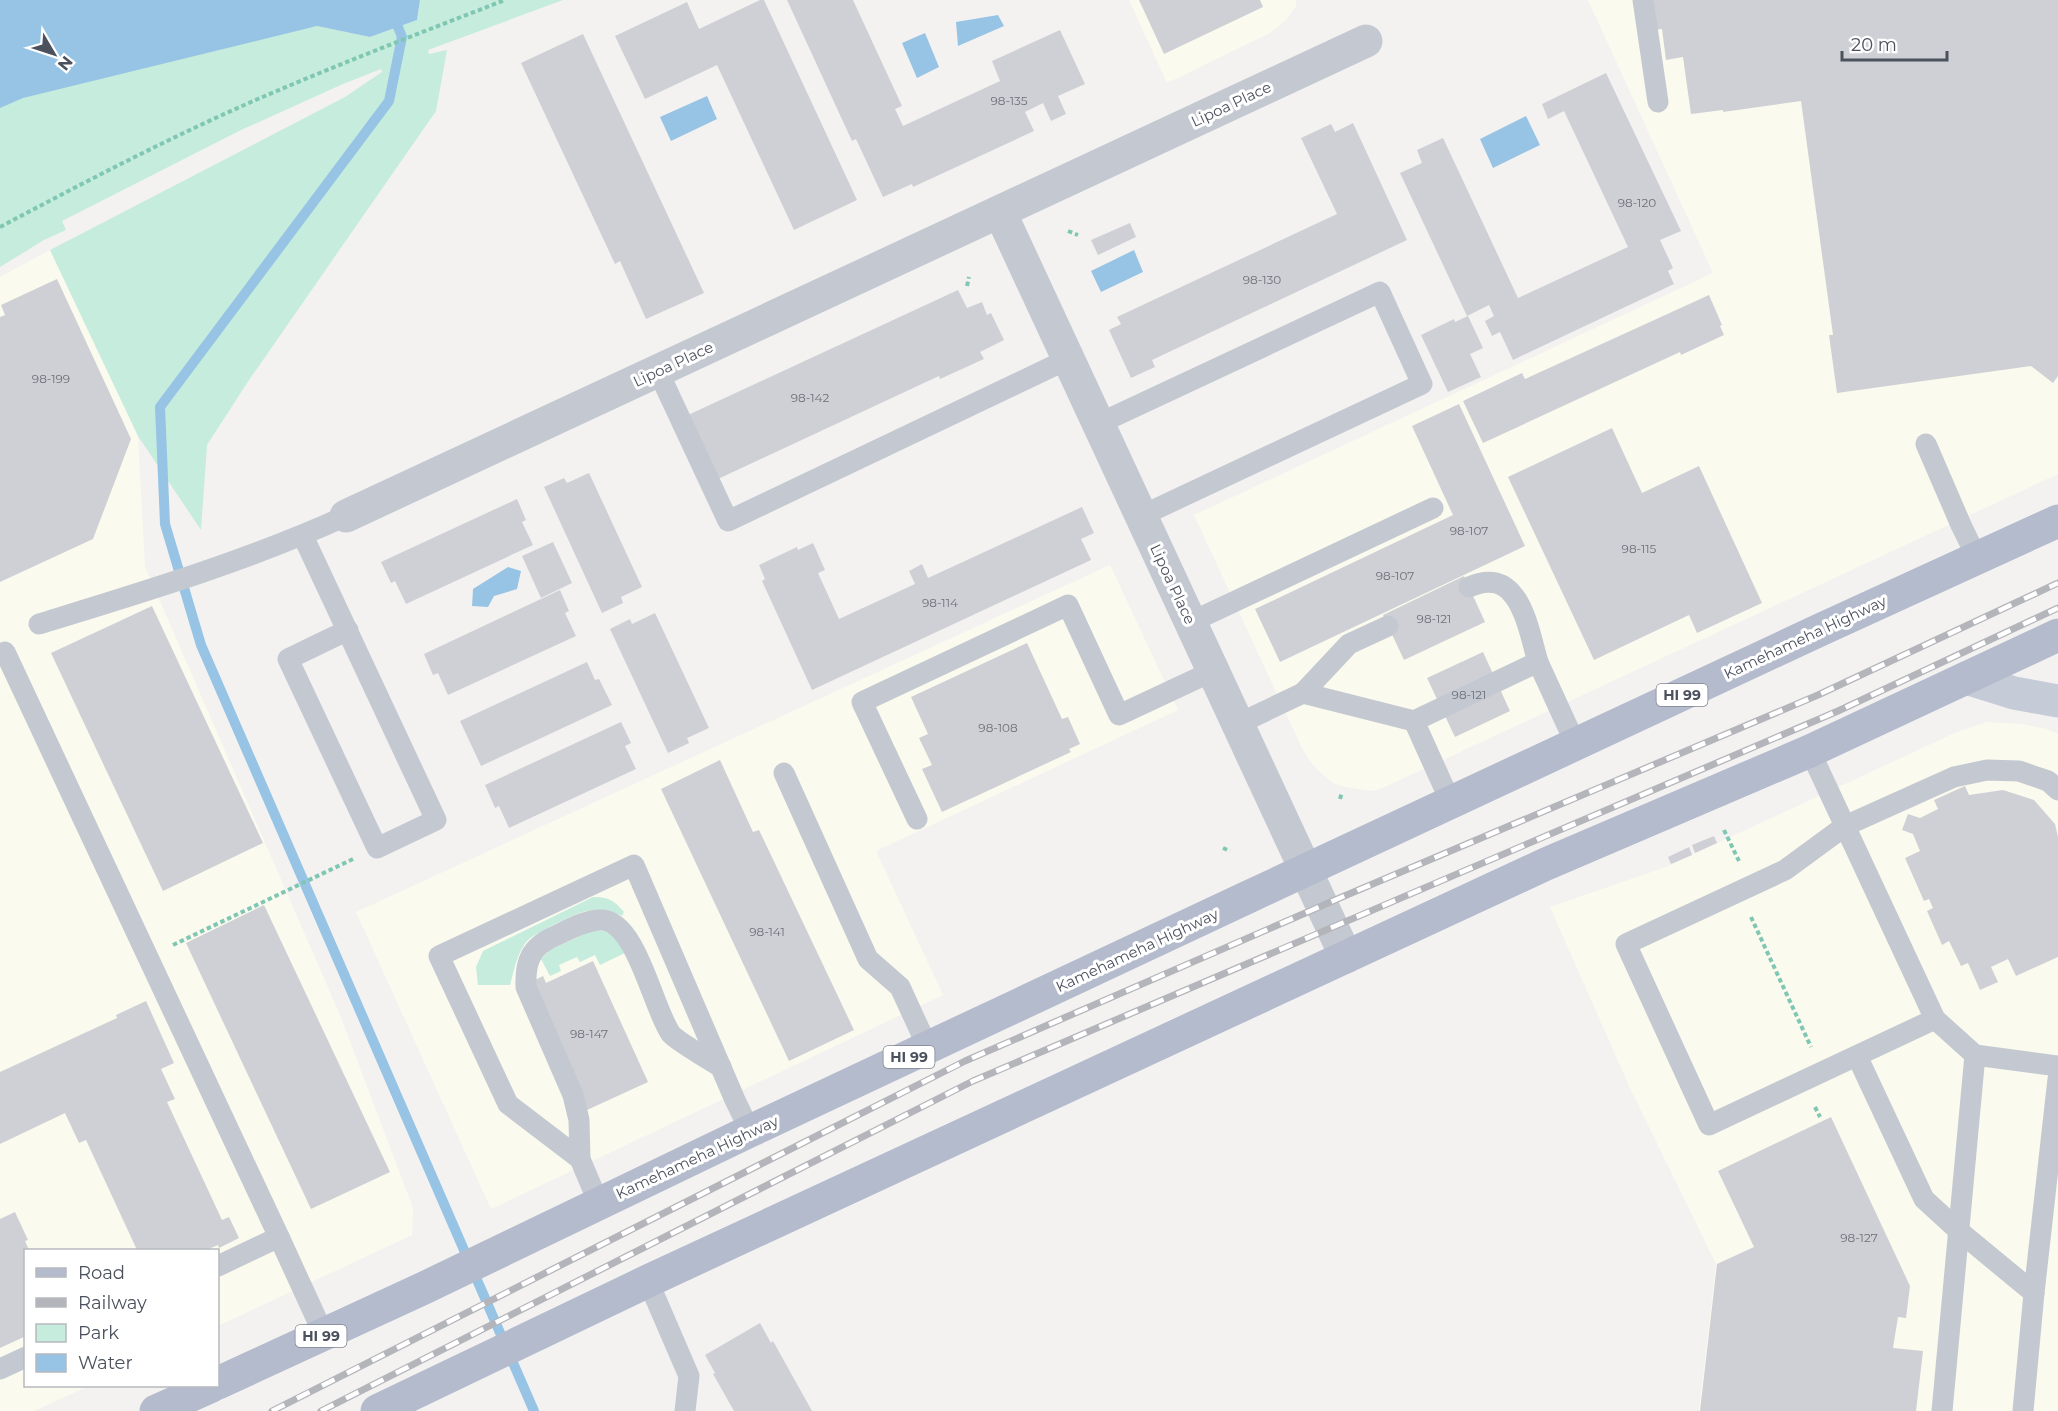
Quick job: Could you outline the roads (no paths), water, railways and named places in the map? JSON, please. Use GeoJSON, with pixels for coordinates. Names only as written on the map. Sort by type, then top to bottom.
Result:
{"type":"FeatureCollection","features":[{"type":"Feature","properties":{"kind":"main road","name":"Kamehameha Highway"},"geometry":{"type":"LineString","coordinates":[[219,1383],[514,1246],[750,1131],[2058,521]]}},
{"type":"Feature","properties":{"kind":"main road"},"geometry":{"type":"LineString","coordinates":[[377,1411],[417,1402],[455,1373],[648,1281],[1546,864],[1810,751],[2058,634]]}},
{"type":"Feature","properties":{"kind":"main road"},"geometry":{"type":"LineString","coordinates":[[156,1411],[211,1387]]}},
{"type":"Feature","properties":{"kind":"street","name":"Lipoa Place"},"geometry":{"type":"LineString","coordinates":[[346,516],[1365,41]]}},
{"type":"Feature","properties":{"kind":"street","name":"Lipoa Place"},"geometry":{"type":"LineString","coordinates":[[1000,212],[1346,957]]}},
{"type":"Feature","properties":{"kind":"street"},"geometry":{"type":"LineString","coordinates":[[1966,678],[2014,693],[2058,701]]}},
{"type":"Feature","properties":{"kind":"lane"},"geometry":{"type":"LineString","coordinates":[[1643,0],[1658,102]]}},
{"type":"Feature","properties":{"kind":"lane"},"geometry":{"type":"LineString","coordinates":[[1098,424],[1380,292],[1422,384],[1141,516]]}},
{"type":"Feature","properties":{"kind":"lane"},"geometry":{"type":"LineString","coordinates":[[658,371],[728,520],[1068,360]]}},
{"type":"Feature","properties":{"kind":"lane"},"geometry":{"type":"LineString","coordinates":[[1926,444],[1977,558]]}},
{"type":"Feature","properties":{"kind":"lane"},"geometry":{"type":"LineString","coordinates":[[1191,622],[1433,508]]}},
{"type":"Feature","properties":{"kind":"lane"},"geometry":{"type":"LineString","coordinates":[[39,624],[210,569],[303,536],[346,516]]}},
{"type":"Feature","properties":{"kind":"lane"},"geometry":{"type":"LineString","coordinates":[[303,536],[348,630],[436,820],[377,848],[288,659],[348,630]]}},
{"type":"Feature","properties":{"kind":"lane"},"geometry":{"type":"LineString","coordinates":[[1469,587],[1489,582],[1503,586],[1512,592],[1521,605],[1538,662],[1576,745]]}},
{"type":"Feature","properties":{"kind":"lane"},"geometry":{"type":"LineString","coordinates":[[917,819],[862,702],[1068,605],[1119,714],[1213,671]]}},
{"type":"Feature","properties":{"kind":"lane"},"geometry":{"type":"LineString","coordinates":[[1238,724],[1303,693],[1349,644],[1388,626]]}},
{"type":"Feature","properties":{"kind":"lane"},"geometry":{"type":"LineString","coordinates":[[5,652],[324,1335]]}},
{"type":"Feature","properties":{"kind":"lane"},"geometry":{"type":"LineString","coordinates":[[1303,693],[1414,721],[1538,662]]}},
{"type":"Feature","properties":{"kind":"lane"},"geometry":{"type":"LineString","coordinates":[[1414,721],[1451,803]]}},
{"type":"Feature","properties":{"kind":"lane"},"geometry":{"type":"LineString","coordinates":[[1810,751],[1935,1019],[1975,1055],[2058,1066]]}},
{"type":"Feature","properties":{"kind":"lane"},"geometry":{"type":"LineString","coordinates":[[1935,1019],[1709,1125],[1626,944],[1785,870],[1845,826],[1954,777],[1987,770],[2019,771],[2048,781],[2058,790]]}},
{"type":"Feature","properties":{"kind":"lane"},"geometry":{"type":"LineString","coordinates":[[784,773],[868,959],[900,987],[928,1048]]}},
{"type":"Feature","properties":{"kind":"lane"},"geometry":{"type":"LineString","coordinates":[[580,1159],[508,1104],[439,956],[634,865],[750,1131]]}},
{"type":"Feature","properties":{"kind":"lane"},"geometry":{"type":"LineString","coordinates":[[599,1204],[580,1159],[579,1120],[573,1095],[526,987],[525,972],[528,960],[537,948],[546,940],[581,924],[603,920],[613,923],[620,928],[631,945],[672,1035],[721,1067]]}},
{"type":"Feature","properties":{"kind":"lane"},"geometry":{"type":"LineString","coordinates":[[1942,1411],[1975,1055]]}},
{"type":"Feature","properties":{"kind":"lane"},"geometry":{"type":"LineString","coordinates":[[1857,1056],[1924,1199],[2034,1293]]}},
{"type":"Feature","properties":{"kind":"lane"},"geometry":{"type":"LineString","coordinates":[[2023,1411],[2058,1079]]}},
{"type":"Feature","properties":{"kind":"lane"},"geometry":{"type":"LineString","coordinates":[[219,1266],[279,1237]]}},
{"type":"Feature","properties":{"kind":"lane"},"geometry":{"type":"LineString","coordinates":[[648,1281],[689,1376],[685,1411]]}},
{"type":"Feature","properties":{"kind":"lane"},"geometry":{"type":"LineString","coordinates":[[0,1369],[24,1358]]}},
{"type":"Feature","properties":{"kind":"water"},"geometry":{"type":"Polygon","coordinates":[[[0,0],[420,0],[417,20],[370,37],[317,26],[23,98],[0,108],[0,0]]]}},
{"type":"Feature","properties":{"kind":"water"},"geometry":{"type":"Polygon","coordinates":[[[998,15],[1004,26],[958,46],[956,22],[998,15]]]}},
{"type":"Feature","properties":{"kind":"water"},"geometry":{"type":"Polygon","coordinates":[[[925,33],[939,67],[917,78],[902,43],[925,33]]]}},
{"type":"Feature","properties":{"kind":"water"},"geometry":{"type":"Polygon","coordinates":[[[707,96],[717,119],[671,141],[660,117],[707,96]]]}},
{"type":"Feature","properties":{"kind":"water"},"geometry":{"type":"Polygon","coordinates":[[[1526,116],[1540,145],[1493,168],[1480,139],[1526,116]]]}},
{"type":"Feature","properties":{"kind":"water"},"geometry":{"type":"Polygon","coordinates":[[[1134,250],[1143,272],[1101,292],[1091,271],[1134,250]]]}},
{"type":"Feature","properties":{"kind":"water"},"geometry":{"type":"Polygon","coordinates":[[[508,567],[521,571],[517,589],[494,596],[488,607],[472,606],[473,589],[508,567]]]}},
{"type":"Feature","properties":{"kind":"waterway"},"geometry":{"type":"LineString","coordinates":[[398,27],[402,37],[389,101],[160,407],[165,524],[201,645],[534,1411]]}},
{"type":"Feature","properties":{"kind":"railway"},"geometry":{"type":"LineString","coordinates":[[272,1411],[965,1061],[1342,897],[1818,695],[2058,583]]}},
{"type":"Feature","properties":{"kind":"railway"},"geometry":{"type":"LineString","coordinates":[[321,1411],[973,1081],[1838,711],[2058,608]]}}]}
